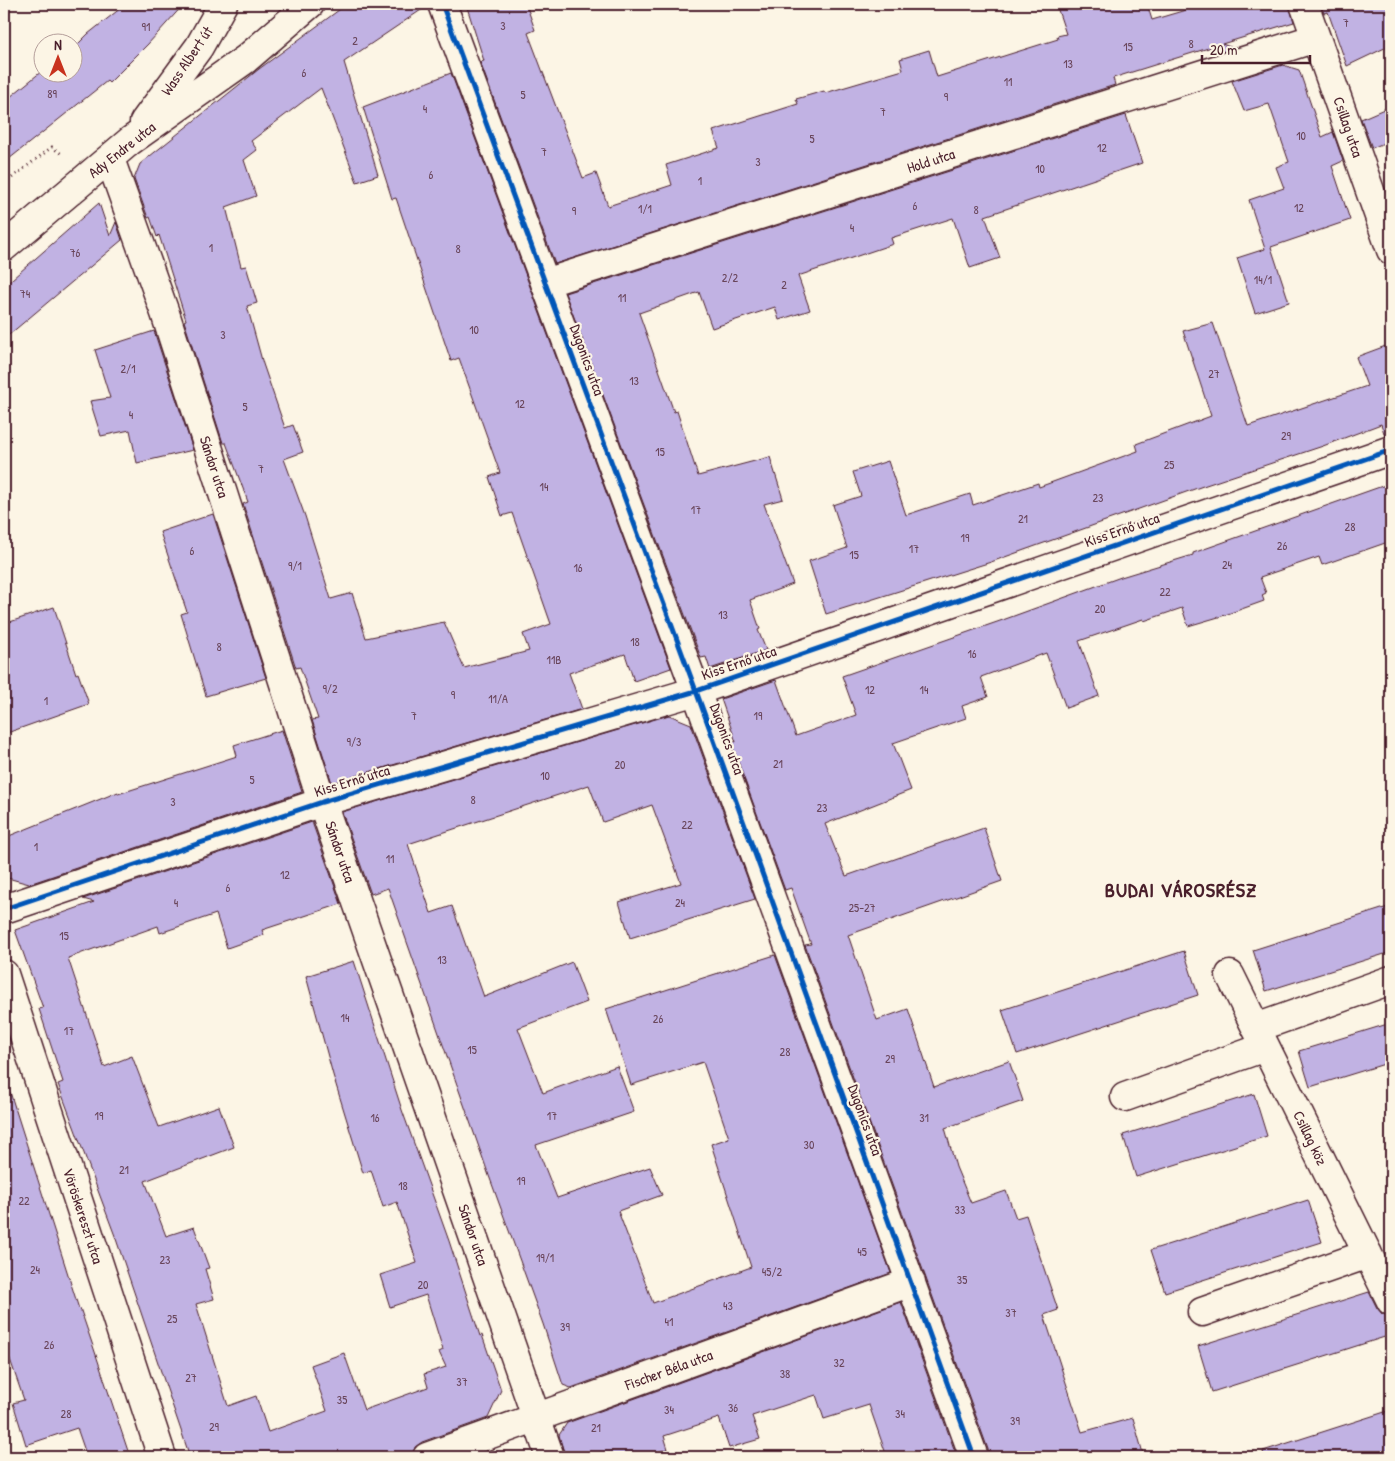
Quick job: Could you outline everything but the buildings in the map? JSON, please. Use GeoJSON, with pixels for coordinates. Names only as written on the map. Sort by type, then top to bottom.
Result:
{"type":"FeatureCollection","features":[{"type":"Feature","properties":{"kind":"street","name":"Wass Albert út"},"geometry":{"type":"LineString","coordinates":[[130,141],[199,47],[223,4]]}},
{"type":"Feature","properties":{"kind":"street","name":"Ady Endre utca"},"geometry":{"type":"LineString","coordinates":[[4,247],[130,141],[246,59],[310,4]]}},
{"type":"Feature","properties":{"kind":"street","name":"Dugonics utca"},"geometry":{"type":"LineString","coordinates":[[442,4],[696,691],[974,1457]]}},
{"type":"Feature","properties":{"kind":"street","name":"Csillag utca"},"geometry":{"type":"LineString","coordinates":[[1304,4],[1391,250]]}},
{"type":"Feature","properties":{"kind":"street","name":"Hold utca"},"geometry":{"type":"LineString","coordinates":[[545,283],[1316,38]]}},
{"type":"Feature","properties":{"kind":"street","name":"Sándor utca"},"geometry":{"type":"LineString","coordinates":[[100,167],[165,313],[322,802],[550,1457]]}},
{"type":"Feature","properties":{"kind":"street","name":"Kiss Ernő utca"},"geometry":{"type":"LineString","coordinates":[[4,909],[322,802],[696,691],[1391,450]]}},
{"type":"Feature","properties":{"kind":"street","name":"Vöröskereszt utca"},"geometry":{"type":"LineString","coordinates":[[4,974],[162,1457]]}},
{"type":"Feature","properties":{"kind":"street","name":"Csillag köz"},"geometry":{"type":"LineString","coordinates":[[1230,975],[1391,1301]]}},
{"type":"Feature","properties":{"kind":"street"},"geometry":{"type":"LineString","coordinates":[[1125,1098],[1391,980]]}},
{"type":"Feature","properties":{"kind":"street"},"geometry":{"type":"LineString","coordinates":[[1202,1312],[1368,1254]]}},
{"type":"Feature","properties":{"kind":"street","name":"Fischer Béla utca"},"geometry":{"type":"LineString","coordinates":[[428,1457],[911,1282]]}},
{"type":"Feature","properties":{"kind":"path"},"geometry":{"type":"LineString","coordinates":[[4,184],[52,147],[100,167]]}},
{"type":"Feature","properties":{"kind":"cycle path"},"geometry":{"type":"LineString","coordinates":[[442,4],[696,691],[974,1457]]}},
{"type":"Feature","properties":{"kind":"cycle path"},"geometry":{"type":"LineString","coordinates":[[4,909],[322,802],[696,691],[1391,450]]}},
{"type":"Feature","properties":{"kind":"district","name":"BUDAI VÁROSRÉSZ"},"geometry":{"type":"Point","coordinates":[1181,890]}}]}
